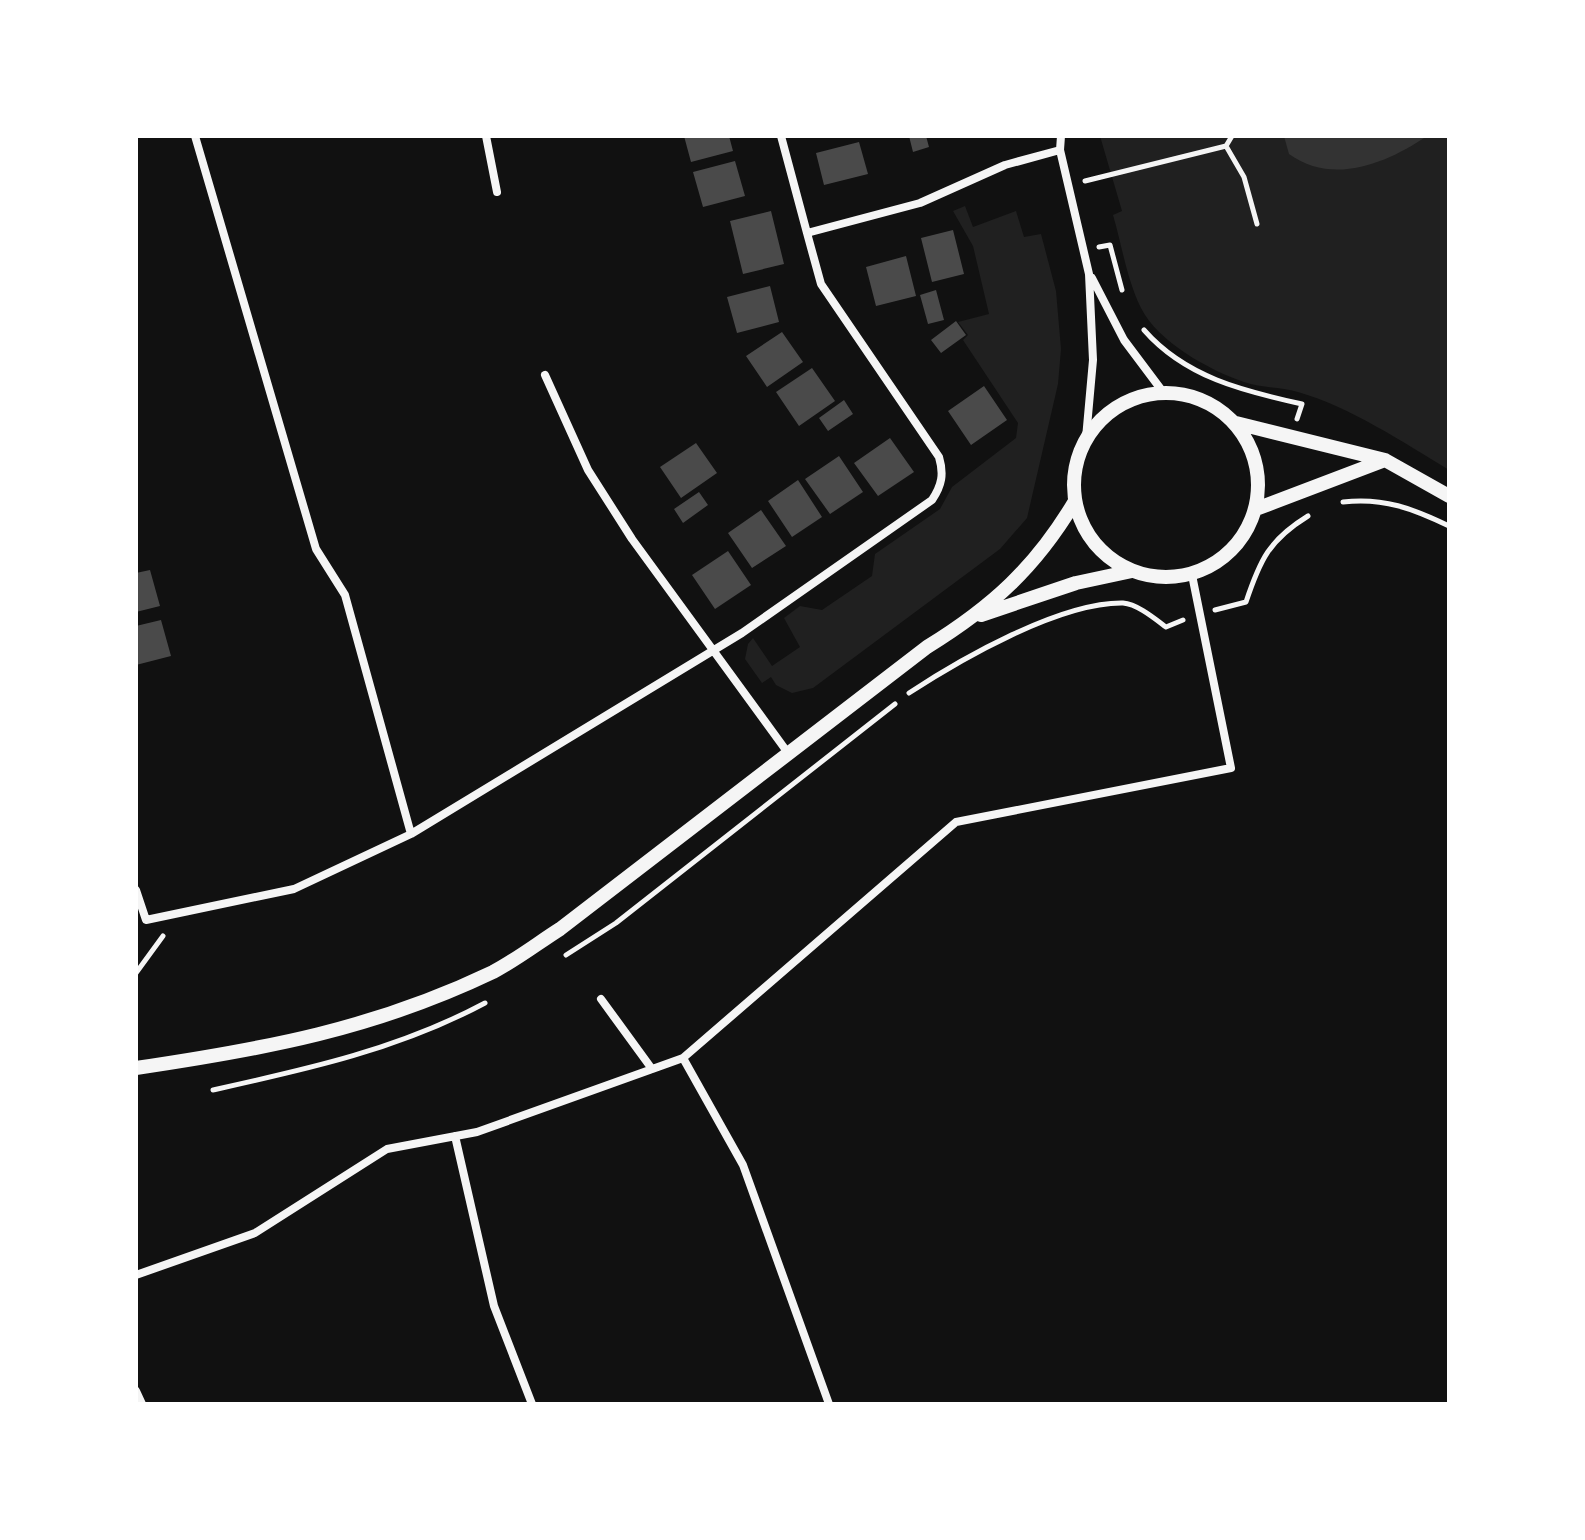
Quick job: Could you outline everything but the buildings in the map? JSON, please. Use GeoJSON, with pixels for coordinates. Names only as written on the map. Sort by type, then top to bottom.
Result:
{"type":"FeatureCollection","features":[{"type":"Feature","properties":{"kind":"street"},"geometry":{"type":"LineString","coordinates":[[195,136],[316,549],[345,595],[411,834]]}},
{"type":"Feature","properties":{"kind":"street"},"geometry":{"type":"LineString","coordinates":[[486,136],[497,192]]}},
{"type":"Feature","properties":{"kind":"street"},"geometry":{"type":"LineString","coordinates":[[136,890],[141,921],[294,889],[411,834],[714,650],[932,500],[940,488],[943,471],[939,457],[821,284],[781,136]]}},
{"type":"Feature","properties":{"kind":"street"},"geometry":{"type":"LineString","coordinates":[[1061,136],[1060,150],[1089,274],[1093,360],[1086,438],[1075,468],[1075,501],[1086,532],[1106,555],[1132,571],[1161,578],[1192,575],[1220,561],[1243,538],[1256,509],[1259,477],[1236,423]]}},
{"type":"Feature","properties":{"kind":"street"},"geometry":{"type":"LineString","coordinates":[[807,233],[920,203],[1005,165],[1060,150]]}},
{"type":"Feature","properties":{"kind":"street"},"geometry":{"type":"LineString","coordinates":[[1089,274],[1124,340],[1163,392]]}},
{"type":"Feature","properties":{"kind":"street"},"geometry":{"type":"LineString","coordinates":[[545,375],[588,470],[632,539],[788,753]]}},
{"type":"Feature","properties":{"kind":"street"},"geometry":{"type":"LineString","coordinates":[[1086,438],[1108,413],[1136,397],[1163,392],[1190,395],[1215,406],[1236,423],[1385,460],[1449,496]]}},
{"type":"Feature","properties":{"kind":"street"},"geometry":{"type":"LineString","coordinates":[[1256,509],[1385,460]]}},
{"type":"Feature","properties":{"kind":"street"},"geometry":{"type":"LineString","coordinates":[[136,1068],[306,1040],[405,1010],[495,971],[560,929],[927,647],[977,616],[1049,545],[1075,501]]}},
{"type":"Feature","properties":{"kind":"street"},"geometry":{"type":"LineString","coordinates":[[977,616],[1076,583],[1132,571]]}},
{"type":"Feature","properties":{"kind":"street"},"geometry":{"type":"LineString","coordinates":[[136,1275],[255,1233],[387,1149],[477,1132],[683,1058],[956,822],[1231,768],[1192,575]]}},
{"type":"Feature","properties":{"kind":"street"},"geometry":{"type":"LineString","coordinates":[[601,999],[652,1069]]}},
{"type":"Feature","properties":{"kind":"street"},"geometry":{"type":"LineString","coordinates":[[683,1058],[743,1165],[829,1404]]}},
{"type":"Feature","properties":{"kind":"street"},"geometry":{"type":"LineString","coordinates":[[455,1136],[494,1306],[532,1404]]}},
{"type":"Feature","properties":{"kind":"street"},"geometry":{"type":"LineString","coordinates":[[136,1391],[142,1404]]}},
{"type":"Feature","properties":{"kind":"path"},"geometry":{"type":"LineString","coordinates":[[1068,185],[1226,146],[1232,136]]}},
{"type":"Feature","properties":{"kind":"path"},"geometry":{"type":"LineString","coordinates":[[1226,146],[1244,177],[1257,224]]}},
{"type":"Feature","properties":{"kind":"path"},"geometry":{"type":"LineString","coordinates":[[1084,251],[1110,245],[1126,299]]}},
{"type":"Feature","properties":{"kind":"path"},"geometry":{"type":"LineString","coordinates":[[1136,320],[1162,347],[1211,380],[1242,391],[1302,404],[1292,437]]}},
{"type":"Feature","properties":{"kind":"path"},"geometry":{"type":"LineString","coordinates":[[563,958],[616,923],[909,693],[965,656],[1082,610],[1125,603],[1166,627],[1246,602],[1261,559],[1291,526],[1315,511],[1304,491]]}},
{"type":"Feature","properties":{"kind":"path"},"geometry":{"type":"LineString","coordinates":[[1335,505],[1377,500],[1416,509],[1449,526]]}},
{"type":"Feature","properties":{"kind":"path"},"geometry":{"type":"LineString","coordinates":[[136,973],[180,912]]}},
{"type":"Feature","properties":{"kind":"path"},"geometry":{"type":"LineString","coordinates":[[213,1090],[329,1065],[398,1043],[499,996]]}},
{"type":"Feature","properties":{"kind":"shaded area"},"geometry":{"type":"Polygon","coordinates":[[[1100,136],[1449,136],[1449,470],[1336,406],[1298,392],[1250,384],[1230,377],[1186,353],[1159,332],[1141,308],[1128,274],[1113,215],[1122,211],[1100,136]]]}},
{"type":"Feature","properties":{"kind":"shaded area"},"geometry":{"type":"Polygon","coordinates":[[[1284,136],[1427,136],[1377,162],[1341,169],[1306,164],[1289,154],[1284,136]]]}},
{"type":"Feature","properties":{"kind":"shaded area"},"geometry":{"type":"Polygon","coordinates":[[[965,206],[973,227],[1016,211],[1024,237],[1041,234],[1056,291],[1061,349],[1058,384],[1027,518],[1000,549],[813,688],[792,693],[776,685],[771,677],[762,683],[745,659],[748,644],[753,638],[772,666],[800,647],[784,618],[800,606],[822,610],[872,576],[875,554],[940,509],[952,487],[1016,438],[1018,423],[963,340],[968,335],[958,322],[989,314],[973,246],[953,211],[965,206]]]}}]}
